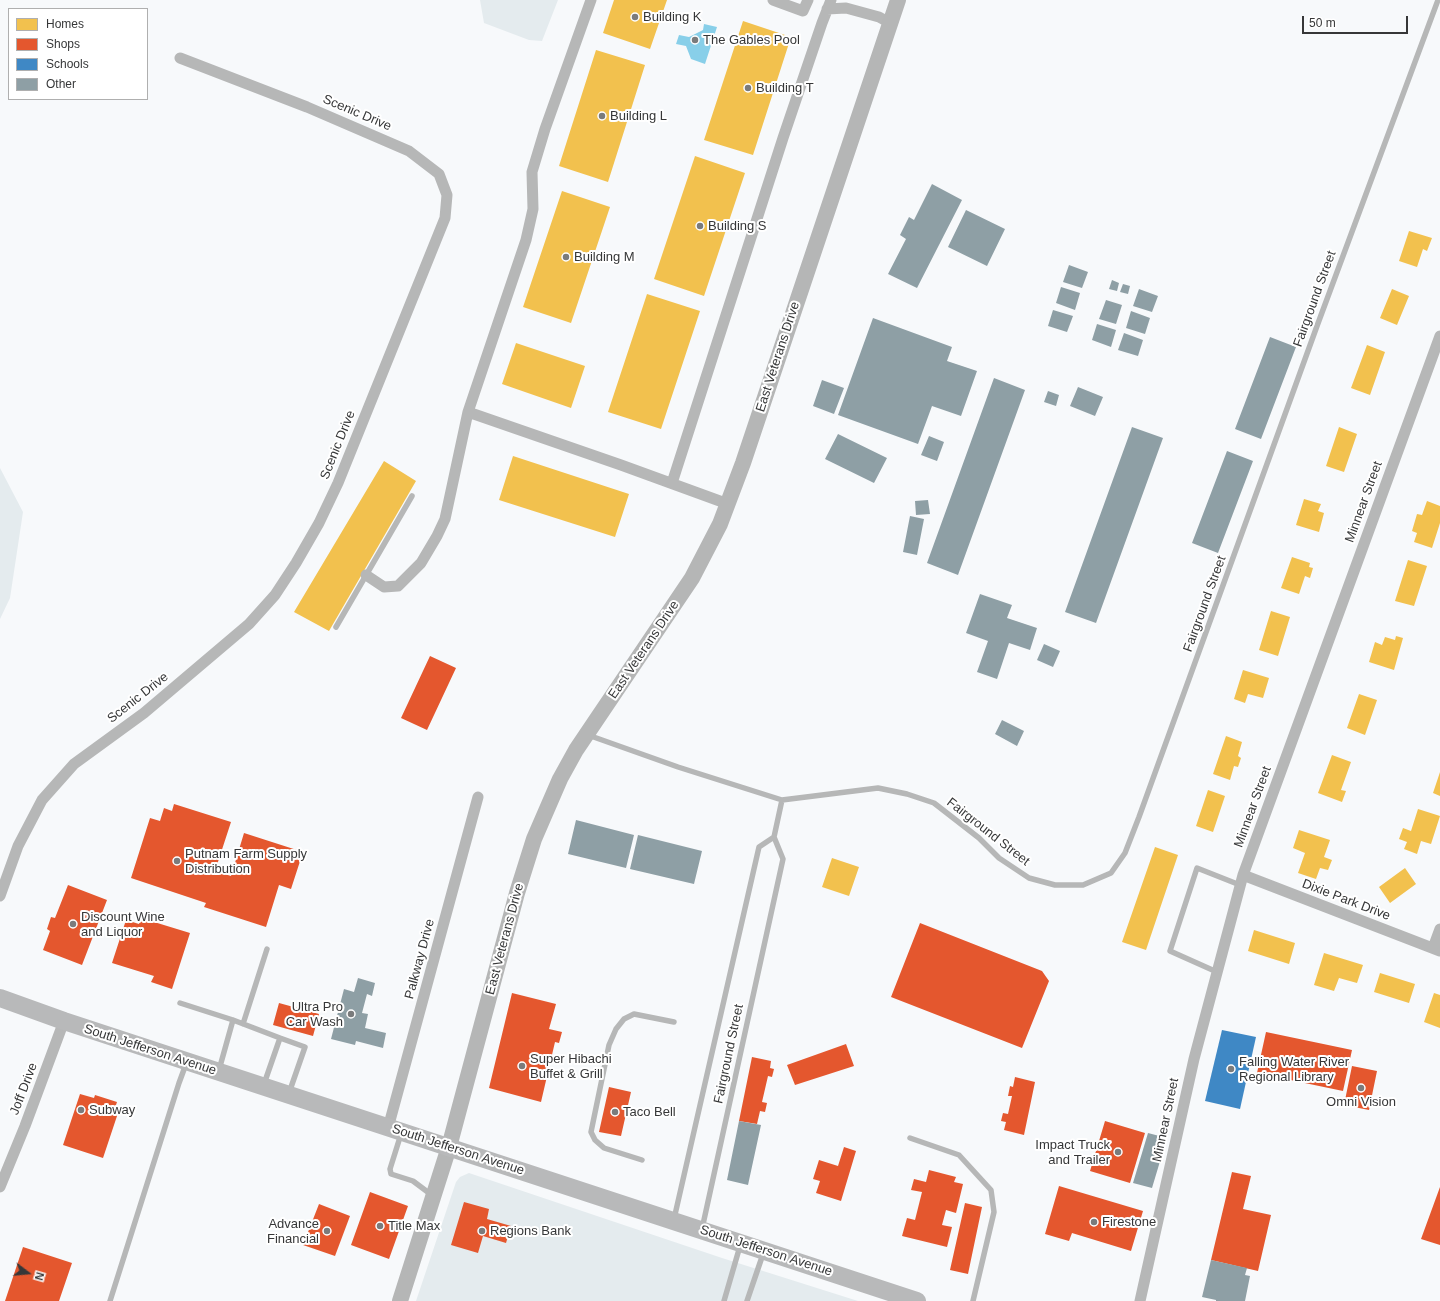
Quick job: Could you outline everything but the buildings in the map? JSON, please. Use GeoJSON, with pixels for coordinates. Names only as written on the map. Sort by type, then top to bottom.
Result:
{"type":"FeatureCollection","features":[{"type":"Feature","properties":{"kind":"main road","name":"South Jefferson Avenue"},"geometry":{"type":"LineString","coordinates":[[0,998],[187,1062],[917,1301]]}},
{"type":"Feature","properties":{"kind":"street"},"geometry":{"type":"LineString","coordinates":[[366,575],[384,587],[398,586],[421,563],[437,536],[445,518],[468,412],[526,240],[533,209],[532,172],[545,129],[591,0]]}},
{"type":"Feature","properties":{"kind":"street"},"geometry":{"type":"LineString","coordinates":[[773,0],[803,11],[808,0]]}},
{"type":"Feature","properties":{"kind":"street","name":"East Veterans Drive"},"geometry":{"type":"LineString","coordinates":[[400,1301],[450,1147],[516,893],[534,839],[560,779],[576,750],[692,578],[720,524],[743,463],[898,0]]}},
{"type":"Feature","properties":{"kind":"street"},"geometry":{"type":"LineString","coordinates":[[672,483],[781,146],[829,5],[879,17],[890,23]]}},
{"type":"Feature","properties":{"kind":"street","name":"Scenic Drive"},"geometry":{"type":"LineString","coordinates":[[0,896],[18,846],[42,800],[74,764],[144,713],[249,624],[275,595],[296,564],[319,524],[338,483],[445,218],[447,195],[439,174],[410,151],[307,107],[180,58]]}},
{"type":"Feature","properties":{"kind":"street","name":"Minnear Street"},"geometry":{"type":"LineString","coordinates":[[1140,1301],[1194,1059],[1241,880],[1440,336]]}},
{"type":"Feature","properties":{"kind":"street"},"geometry":{"type":"LineString","coordinates":[[468,412],[728,504]]}},
{"type":"Feature","properties":{"kind":"street","name":"Palkway Drive"},"geometry":{"type":"LineString","coordinates":[[395,1130],[478,797]]}},
{"type":"Feature","properties":{"kind":"street","name":"Dixie Park Drive"},"geometry":{"type":"LineString","coordinates":[[1241,880],[1436,950]]}},
{"type":"Feature","properties":{"kind":"street"},"geometry":{"type":"LineString","coordinates":[[1436,950],[1440,929]]}},
{"type":"Feature","properties":{"kind":"street","name":"Joff Drive"},"geometry":{"type":"LineString","coordinates":[[0,1187],[25,1126],[64,1021]]}},
{"type":"Feature","properties":{"kind":"lane","name":"Fairground Street"},"geometry":{"type":"LineString","coordinates":[[586,734],[678,767],[782,800],[878,788],[907,794],[934,803],[978,838],[999,858],[1029,878],[1055,885],[1083,885],[1111,873],[1125,853],[1139,817],[1319,319],[1438,0]]}},
{"type":"Feature","properties":{"kind":"lane"},"geometry":{"type":"LineString","coordinates":[[336,627],[412,496]]}},
{"type":"Feature","properties":{"kind":"lane"},"geometry":{"type":"LineString","coordinates":[[774,837],[782,800]]}},
{"type":"Feature","properties":{"kind":"lane","name":"Fairground Street"},"geometry":{"type":"LineString","coordinates":[[673,1221],[759,847],[774,837],[783,859],[702,1230]]}},
{"type":"Feature","properties":{"kind":"lane"},"geometry":{"type":"LineString","coordinates":[[1217,972],[1170,951],[1197,868],[1241,880]]}},
{"type":"Feature","properties":{"kind":"lane"},"geometry":{"type":"LineString","coordinates":[[243,1024],[267,949]]}},
{"type":"Feature","properties":{"kind":"lane"},"geometry":{"type":"LineString","coordinates":[[180,1003],[233,1020],[304,1047],[288,1095]]}},
{"type":"Feature","properties":{"kind":"lane"},"geometry":{"type":"LineString","coordinates":[[642,1160],[604,1148],[595,1140],[591,1132],[608,1052],[616,1029],[624,1019],[634,1014],[674,1022]]}},
{"type":"Feature","properties":{"kind":"lane"},"geometry":{"type":"LineString","coordinates":[[218,1072],[233,1020]]}},
{"type":"Feature","properties":{"kind":"lane"},"geometry":{"type":"LineString","coordinates":[[264,1087],[280,1038]]}},
{"type":"Feature","properties":{"kind":"lane"},"geometry":{"type":"LineString","coordinates":[[110,1301],[187,1062]]}},
{"type":"Feature","properties":{"kind":"lane"},"geometry":{"type":"LineString","coordinates":[[395,1130],[390,1169],[392,1174],[412,1180],[434,1197]]}},
{"type":"Feature","properties":{"kind":"lane"},"geometry":{"type":"LineString","coordinates":[[910,1138],[959,1155],[991,1190],[994,1212],[973,1301]]}},
{"type":"Feature","properties":{"kind":"lane"},"geometry":{"type":"LineString","coordinates":[[724,1301],[740,1244]]}},
{"type":"Feature","properties":{"kind":"lane"},"geometry":{"type":"LineString","coordinates":[[747,1301],[765,1251]]}},
{"type":"Feature","properties":{"kind":"shaded area"},"geometry":{"type":"Polygon","coordinates":[[[480,0],[558,0],[542,41],[529,40],[484,23],[480,0]]]}},
{"type":"Feature","properties":{"kind":"shaded area"},"geometry":{"type":"Polygon","coordinates":[[[0,468],[23,512],[10,598],[0,619],[0,468]]]}},
{"type":"Feature","properties":{"kind":"shaded area"},"geometry":{"type":"Polygon","coordinates":[[[469,1173],[722,1258],[858,1301],[416,1301],[456,1182],[460,1177],[469,1173]]]}},
{"type":"Feature","properties":{"kind":"water","name":"The Gables Pool"},"geometry":{"type":"Polygon","coordinates":[[[704,24],[717,27],[705,64],[691,59],[686,46],[676,44],[679,35],[689,37],[703,30],[704,24]]]}},
{"type":"Feature","properties":{"kind":"place","name":"Building K"},"geometry":{"type":"Point","coordinates":[635,17]}},
{"type":"Feature","properties":{"kind":"place","name":"The Gables Pool"},"geometry":{"type":"Point","coordinates":[695,40]}},
{"type":"Feature","properties":{"kind":"place","name":"Building T"},"geometry":{"type":"Point","coordinates":[748,88]}},
{"type":"Feature","properties":{"kind":"place","name":"Building L"},"geometry":{"type":"Point","coordinates":[602,116]}},
{"type":"Feature","properties":{"kind":"place","name":"Building S"},"geometry":{"type":"Point","coordinates":[700,226]}},
{"type":"Feature","properties":{"kind":"place","name":"Building M"},"geometry":{"type":"Point","coordinates":[566,257]}},
{"type":"Feature","properties":{"kind":"place","name":"Putnam Farm Supply Distribution"},"geometry":{"type":"Point","coordinates":[177,861]}},
{"type":"Feature","properties":{"kind":"place","name":"Discount Wine and Liquor"},"geometry":{"type":"Point","coordinates":[73,924]}},
{"type":"Feature","properties":{"kind":"place","name":"Ultra Pro Car Wash"},"geometry":{"type":"Point","coordinates":[351,1014]}},
{"type":"Feature","properties":{"kind":"place","name":"Super Hibachi Buffet & Grill"},"geometry":{"type":"Point","coordinates":[522,1066]}},
{"type":"Feature","properties":{"kind":"place","name":"Falling Water River Regional Library"},"geometry":{"type":"Point","coordinates":[1231,1069]}},
{"type":"Feature","properties":{"kind":"place","name":"Omni Vision"},"geometry":{"type":"Point","coordinates":[1361,1088]}},
{"type":"Feature","properties":{"kind":"place","name":"Subway"},"geometry":{"type":"Point","coordinates":[81,1110]}},
{"type":"Feature","properties":{"kind":"place","name":"Taco Bell"},"geometry":{"type":"Point","coordinates":[615,1112]}},
{"type":"Feature","properties":{"kind":"place","name":"Impact Truck and Trailer"},"geometry":{"type":"Point","coordinates":[1118,1152]}},
{"type":"Feature","properties":{"kind":"place","name":"Firestone"},"geometry":{"type":"Point","coordinates":[1094,1222]}},
{"type":"Feature","properties":{"kind":"place","name":"Title Max"},"geometry":{"type":"Point","coordinates":[380,1226]}},
{"type":"Feature","properties":{"kind":"place","name":"Advance Financial"},"geometry":{"type":"Point","coordinates":[327,1231]}},
{"type":"Feature","properties":{"kind":"place","name":"Regions Bank"},"geometry":{"type":"Point","coordinates":[482,1231]}}]}
